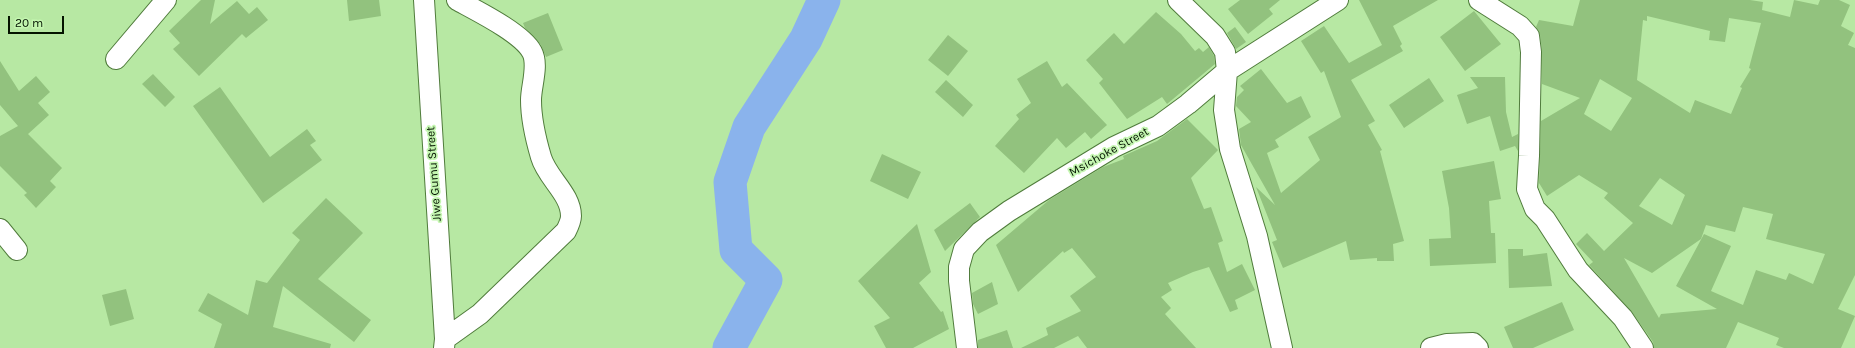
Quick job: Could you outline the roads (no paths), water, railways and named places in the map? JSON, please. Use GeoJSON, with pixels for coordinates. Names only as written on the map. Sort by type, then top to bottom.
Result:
{"type":"FeatureCollection","features":[{"type":"Feature","properties":{"kind":"street"},"geometry":{"type":"LineString","coordinates":[[116,59],[166,0]]}},
{"type":"Feature","properties":{"kind":"street","name":"Jiwe Gumu Street"},"geometry":{"type":"LineString","coordinates":[[424,0],[444,344]]}},
{"type":"Feature","properties":{"kind":"street"},"geometry":{"type":"LineString","coordinates":[[444,344],[480,314],[566,231],[571,217],[568,203],[542,159],[538,145],[531,101],[534,67],[532,52],[521,39],[457,0]]}},
{"type":"Feature","properties":{"kind":"street"},"geometry":{"type":"LineString","coordinates":[[1178,0],[1215,36],[1225,52],[1228,71],[1224,110],[1230,149],[1257,236],[1282,348]]}},
{"type":"Feature","properties":{"kind":"street","name":"Msichoke Street"},"geometry":{"type":"LineString","coordinates":[[967,348],[959,281],[959,267],[964,250],[980,232],[1009,211],[1114,147],[1158,126],[1188,104],[1228,71],[1338,0]]}},
{"type":"Feature","properties":{"kind":"street"},"geometry":{"type":"LineString","coordinates":[[1479,0],[1520,26],[1529,36],[1531,52],[1527,189],[1535,209],[1545,219],[1578,270],[1623,318],[1643,348]]}},
{"type":"Feature","properties":{"kind":"street"},"geometry":{"type":"LineString","coordinates":[[0,229],[17,250]]}},
{"type":"Feature","properties":{"kind":"street"},"geometry":{"type":"LineString","coordinates":[[1431,348],[1447,344],[1473,343],[1478,348]]}},
{"type":"Feature","properties":{"kind":"waterway"},"geometry":{"type":"LineString","coordinates":[[729,348],[766,280],[736,250],[730,182],[749,127],[806,39],[824,0]]}}]}
